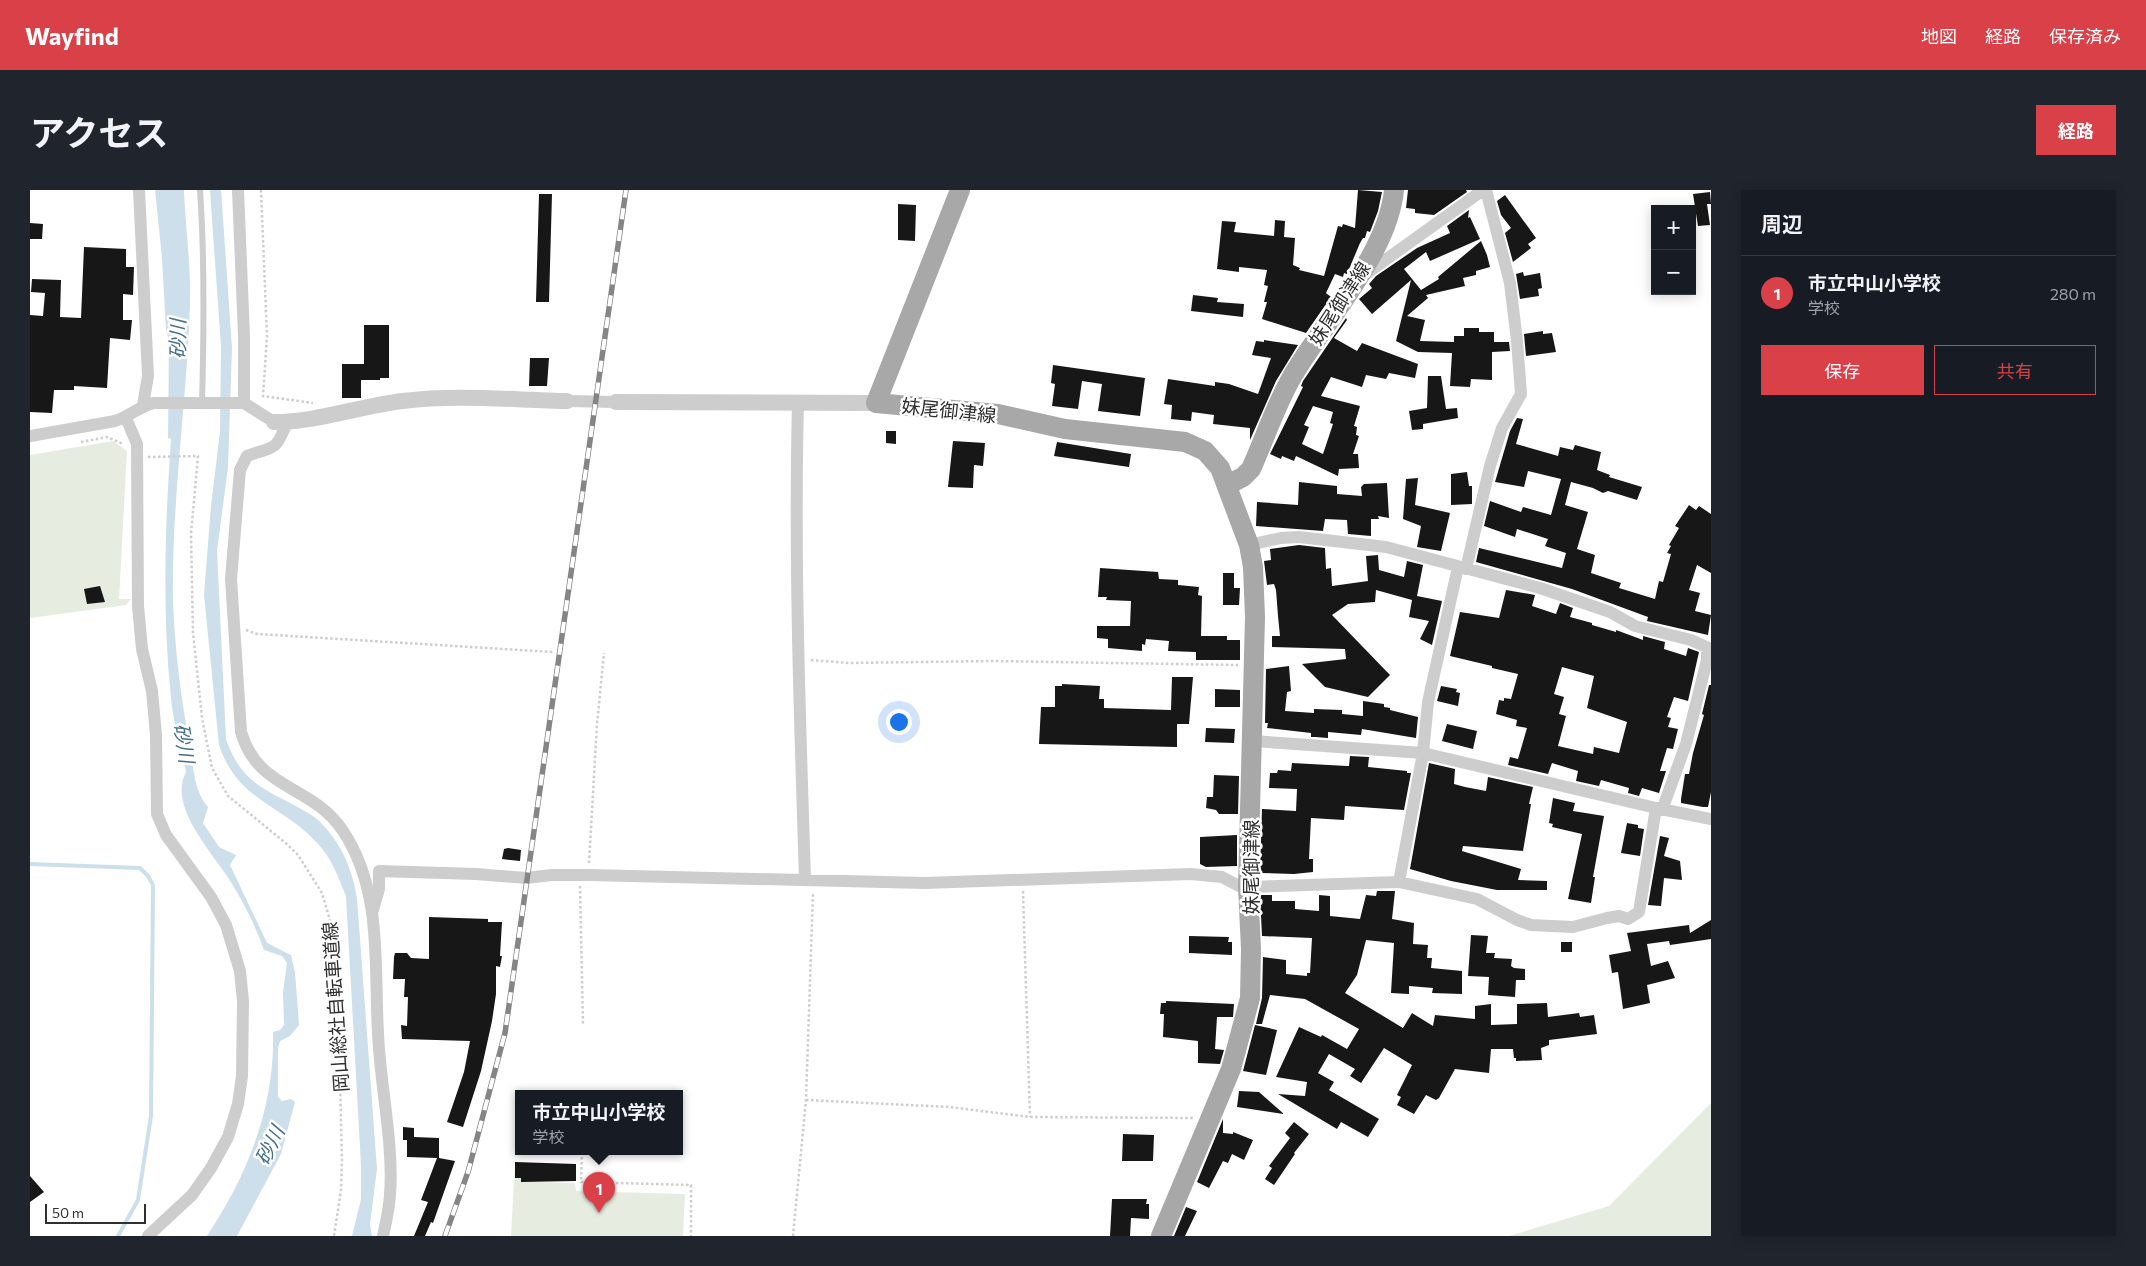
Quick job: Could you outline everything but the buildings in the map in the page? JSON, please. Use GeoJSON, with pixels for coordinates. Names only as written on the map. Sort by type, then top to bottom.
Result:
{"type":"FeatureCollection","features":[{"type":"Feature","properties":{"kind":"main road","name":"妹尾御津線"},"geometry":{"type":"LineString","coordinates":[[960,190],[876,403],[998,414],[1065,429],[1185,442],[1205,451],[1220,468],[1248,545],[1253,567],[1253,741],[1248,887],[1252,949],[1250,998],[1237,1052],[1213,1117],[1161,1236]]}},
{"type":"Feature","properties":{"kind":"main road","name":"妹尾御津線"},"geometry":{"type":"LineString","coordinates":[[1227,484],[1243,477],[1251,469],[1291,378],[1355,282],[1385,230],[1394,190]]}},
{"type":"Feature","properties":{"kind":"street"},"geometry":{"type":"LineString","coordinates":[[139,190],[149,404]]}},
{"type":"Feature","properties":{"kind":"street"},"geometry":{"type":"LineString","coordinates":[[231,403],[244,336],[238,190]]}},
{"type":"Feature","properties":{"kind":"street"},"geometry":{"type":"LineString","coordinates":[[1355,282],[1485,190],[1510,283],[1518,341],[1521,394],[1502,428],[1490,466],[1428,702],[1423,753],[1399,882]]}},
{"type":"Feature","properties":{"kind":"street"},"geometry":{"type":"LineString","coordinates":[[30,436],[104,424],[126,418],[149,404],[231,403],[280,422],[329,417],[402,401],[471,398],[616,402],[876,403]]}},
{"type":"Feature","properties":{"kind":"street"},"geometry":{"type":"LineString","coordinates":[[798,403],[795,514],[797,659],[810,880]]}},
{"type":"Feature","properties":{"kind":"street"},"geometry":{"type":"LineString","coordinates":[[126,418],[137,444],[138,606],[142,649],[152,691],[156,735],[157,814],[166,835],[211,897],[226,925],[240,971],[243,1001],[242,1076],[238,1104],[228,1137],[215,1161],[192,1195],[148,1236]]}},
{"type":"Feature","properties":{"kind":"street"},"geometry":{"type":"LineString","coordinates":[[280,422],[277,445],[271,449],[247,456],[240,470],[232,579],[241,732],[248,751],[258,766],[323,808],[342,829],[360,865],[372,914],[378,1033],[390,1172],[390,1196],[383,1236]]}},
{"type":"Feature","properties":{"kind":"street"},"geometry":{"type":"LineString","coordinates":[[372,914],[379,889],[379,871],[476,874],[526,878],[584,875],[925,883],[1209,875],[1222,877],[1239,886],[1248,887],[1399,882],[1477,899],[1517,920],[1532,924],[1573,928],[1619,916],[1628,919],[1639,912],[1659,809],[1686,744],[1709,648],[1691,640],[1635,626],[1610,612],[1540,588],[1386,547],[1321,538],[1281,538],[1248,545]]}},
{"type":"Feature","properties":{"kind":"street"},"geometry":{"type":"LineString","coordinates":[[1253,741],[1423,753],[1659,809],[1711,819]]}},
{"type":"Feature","properties":{"kind":"lane"},"geometry":{"type":"LineString","coordinates":[[199,403],[204,341],[203,229],[200,190]]}},
{"type":"Feature","properties":{"kind":"path"},"geometry":{"type":"LineString","coordinates":[[261,190],[267,336],[263,396],[325,404],[329,417]]}},
{"type":"Feature","properties":{"kind":"path"},"geometry":{"type":"LineString","coordinates":[[73,443],[107,437],[124,445],[130,444]]}},
{"type":"Feature","properties":{"kind":"path","name":"岡山総社自転車道線"},"geometry":{"type":"LineString","coordinates":[[148,457],[198,456],[191,534],[193,633],[202,718],[212,768],[228,796],[298,855],[322,893],[332,927],[339,1042],[342,1161],[341,1190],[334,1236]]}},
{"type":"Feature","properties":{"kind":"path"},"geometry":{"type":"LineString","coordinates":[[242,624],[244,629],[257,634],[553,652]]}},
{"type":"Feature","properties":{"kind":"path"},"geometry":{"type":"LineString","coordinates":[[583,1025],[584,875],[604,653]]}},
{"type":"Feature","properties":{"kind":"path"},"geometry":{"type":"LineString","coordinates":[[797,659],[848,663],[993,661],[1254,665]]}},
{"type":"Feature","properties":{"kind":"path"},"geometry":{"type":"LineString","coordinates":[[793,1236],[806,1100],[810,880]]}},
{"type":"Feature","properties":{"kind":"path"},"geometry":{"type":"LineString","coordinates":[[1022,880],[1030,1116]]}},
{"type":"Feature","properties":{"kind":"path"},"geometry":{"type":"LineString","coordinates":[[806,1100],[950,1107],[1030,1116],[1213,1117]]}},
{"type":"Feature","properties":{"kind":"path"},"geometry":{"type":"LineString","coordinates":[[582,1155],[581,1182],[692,1185],[691,1236]]}},
{"type":"Feature","properties":{"kind":"shaded area"},"geometry":{"type":"Polygon","coordinates":[[[113,441],[127,451],[119,599],[131,599],[126,605],[30,618],[30,455],[113,441]]]}},
{"type":"Feature","properties":{"kind":"shaded area"},"geometry":{"type":"Polygon","coordinates":[[[1711,1103],[1711,1236],[1509,1236],[1609,1206],[1711,1103]]]}},
{"type":"Feature","properties":{"kind":"shaded area"},"geometry":{"type":"Polygon","coordinates":[[[515,1163],[536,1164],[536,1182],[575,1183],[576,1191],[685,1194],[683,1236],[511,1236],[515,1163]]]}},
{"type":"Feature","properties":{"kind":"water","name":"砂川"},"geometry":{"type":"Polygon","coordinates":[[[155,190],[184,190],[189,262],[190,304],[174,528],[173,603],[179,674],[193,770],[200,794],[208,807],[203,823],[219,847],[236,855],[230,865],[267,943],[291,955],[295,972],[299,1025],[290,1036],[280,1041],[278,1049],[278,1097],[282,1101],[291,1099],[295,1102],[281,1154],[237,1236],[207,1236],[235,1189],[256,1139],[264,1113],[272,1060],[273,1032],[280,1030],[284,1025],[283,992],[287,963],[282,956],[264,950],[241,900],[196,831],[183,801],[182,786],[186,772],[172,707],[166,633],[166,536],[171,439],[168,438],[169,339],[166,331],[162,258],[155,190]]]}},
{"type":"Feature","properties":{"kind":"water"},"geometry":{"type":"Polygon","coordinates":[[[210,190],[221,190],[232,348],[228,467],[217,551],[226,739],[237,763],[251,779],[269,792],[312,816],[326,828],[339,846],[352,876],[357,898],[377,1169],[370,1224],[372,1236],[352,1236],[361,1199],[361,1165],[346,896],[334,868],[322,849],[304,830],[262,801],[237,779],[227,764],[219,745],[204,595],[211,506],[220,431],[221,347],[210,190]]]}},
{"type":"Feature","properties":{"kind":"waterway"},"geometry":{"type":"LineString","coordinates":[[30,864],[140,868],[153,885],[151,1116],[138,1200],[118,1236]]}},
{"type":"Feature","properties":{"kind":"railway"},"geometry":{"type":"LineString","coordinates":[[445,1236],[468,1172],[505,1033],[626,190]]}},
{"type":"Feature","properties":{"kind":"place","name":"市立中山小学校"},"geometry":{"type":"Point","coordinates":[599,1213]}}]}
